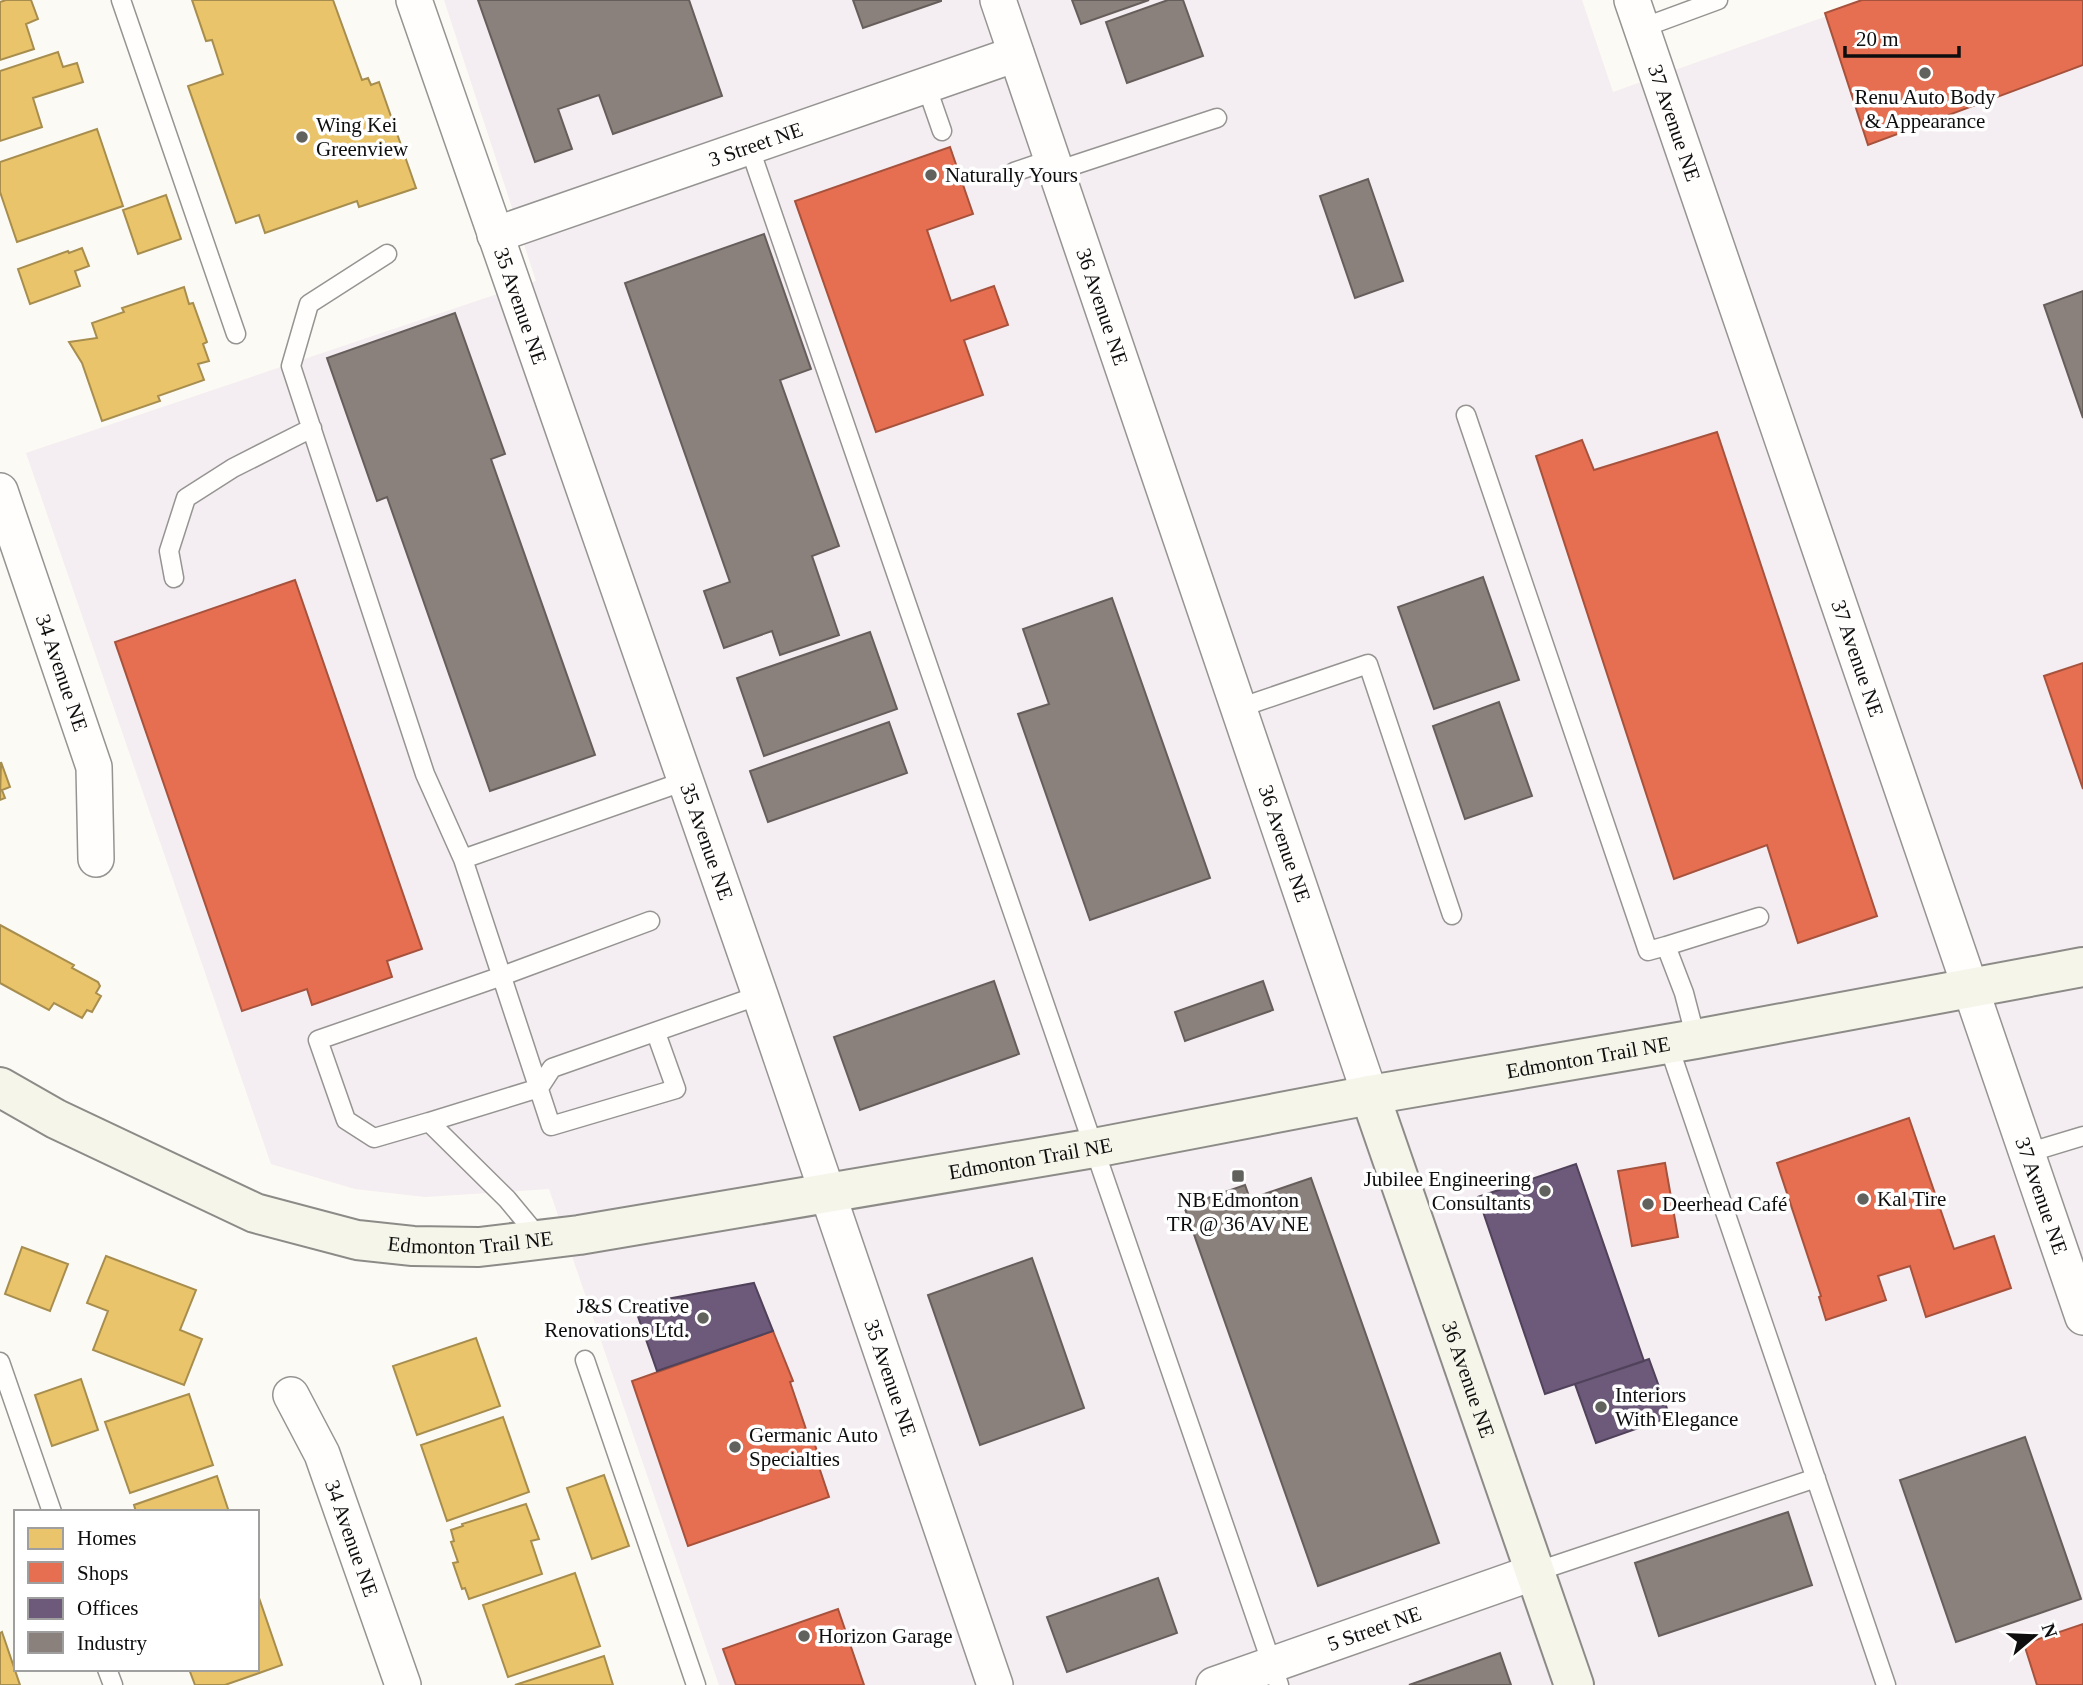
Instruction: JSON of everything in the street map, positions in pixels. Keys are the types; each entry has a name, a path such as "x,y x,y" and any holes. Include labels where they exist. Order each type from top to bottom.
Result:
{"main road":[{"name":"Edmonton Trail NE","path":"0,1087 57,1119 255,1213 357,1240 413,1246 479,1247 541,1240 1094,1148 1370,1095 1682,1042 2083,967"},
{"name":"36 Avenue NE","path":"1370,1095 1574,1685"}],"street":[{"name":"35 Avenue NE","path":"414,0 760,995 995,1685"},
{"name":"36 Avenue NE","path":"998,0 1370,1095"},
{"name":"37 Avenue NE","path":"1637,14 2083,1317"},
{"name":"3 Street NE","path":"495,235 1016,54"},
{"name":"34 Avenue NE","path":"0,491 94,766 96,859"},
{"name":"34 Avenue NE","path":"291,1395 321,1454 403,1685"},
{"name":"5 Street NE","path":"1214,1685 1275,1675 1535,1573"}],"lane":[{"path":"121,0 236,334"},
{"path":"1637,14 1718,0"},
{"path":"926,85 942,131"},
{"path":"1014,172 1054,165 1217,118"},
{"path":"750,146 1275,1675"},
{"path":"387,254 309,304 291,366 425,774 463,859 551,1126 676,1089 656,1033"},
{"path":"1466,415 1648,951 1759,917"},
{"path":"174,578 169,551 186,498 233,468 312,428"},
{"path":"1239,708 1368,664 1452,915"},
{"path":"463,859 685,781"},
{"path":"650,921 318,1040 346,1120 374,1138 429,1122 539,1087 552,1068 760,995"},
{"path":"1666,946 1684,993 1682,1042 1816,1478 1886,1685"},
{"path":"429,1122 507,1199 541,1240"},
{"path":"2027,1153 2083,1136"},
{"path":"585,1360 696,1685"},
{"path":"0,1362 51,1510"},
{"path":"1535,1573 1816,1478"}],"shaded area":[{"path":"444,0 1582,0 1613,92 1872,0 2083,0 2083,1685 719,1685 549,1189 425,1197 355,1189 271,1164 26,453 536,281"}],"building: Homes":[{"path":"31,0 38,19 26,24 34,49 0,60 0,2"},
{"name":"Wing Kei Greenview","path":"192,0 333,0 362,80 368,78 371,85 379,82 416,188 359,207 357,201 265,233 259,215 236,223 188,86 223,74 212,40 206,41"},
{"path":"58,52 63,67 77,63 83,82 33,98 42,127 0,141 0,71"},
{"path":"97,129 123,206 17,242 0,192 0,162"},
{"path":"166,195 181,239 138,254 123,210"},
{"path":"82,248 89,266 75,271 80,286 30,304 18,269"},
{"path":"184,287 189,304 193,303 207,342 203,344 209,361 198,364 204,380 158,396 160,401 102,421 82,363 69,342 97,338 92,323 124,312 122,308"},
{"path":"1,762 10,787 2,790 5,798 0,800"},
{"path":"0,925 74,965 72,968 98,982 100,986 96,993 101,996 92,1012 87,1010 82,1018 54,1003 49,1010 0,983"},
{"path":"22,1247 68,1264 50,1311 5,1294"},
{"path":"106,1256 196,1290 180,1330 202,1339 184,1385 93,1350 108,1311 87,1303"},
{"path":"476,1338 500,1406 417,1435 393,1366"},
{"path":"81,1379 98,1430 52,1446 35,1395"},
{"path":"189,1394 213,1465 130,1493 105,1422"},
{"path":"503,1417 529,1492 447,1521 421,1445"},
{"path":"604,1475 629,1546 592,1559 567,1488"},
{"path":"217,1476 228,1510 135,1510 134,1505"},
{"path":"526,1504 539,1539 531,1541 542,1574 469,1599 465,1588 462,1589 453,1563 458,1562 451,1542 454,1541 451,1530"},
{"path":"575,1573 600,1646 508,1677 483,1605"},
{"path":"259,1598 282,1665 225,1685 195,1685 190,1671 259,1671"},
{"path":"2,1632 20,1685 0,1685"},
{"path":"604,1656 613,1685 515,1685"}],"building: Shops":[{"path":"1862,0 2083,0 2083,65 1868,145 1825,13"},
{"path":"950,147 973,214 927,230 951,301 994,286 1008,325 964,340 983,395 876,432 795,201"},
{"path":"1717,432 1877,916 1798,943 1767,845 1674,879 1536,456 1582,440 1594,470"},
{"path":"295,580 422,949 387,961 392,977 312,1005 307,989 242,1011 115,642"},
{"path":"2083,663 2083,789 2044,676"},
{"name":"Kal Tire","path":"1909,1118 1954,1249 1994,1236 2011,1288 1926,1317 1910,1266 1878,1276 1886,1300 1826,1320 1819,1297 1821,1296 1777,1163"},
{"name":"Deerhead Café","path":"1665,1163 1678,1237 1632,1246 1618,1171"},
{"name":"Germanic Auto Specialties","path":"773,1331 793,1381 790,1382 809,1438 812,1436 829,1497 688,1546 632,1381"},
{"name":"Horizon Garage","path":"838,1609 864,1685 736,1685 723,1649"},
{"path":"2083,1624 2083,1685 2037,1685 2024,1644"}],"building: Offices":[{"path":"1576,1164 1644,1361 1545,1394 1478,1197"},
{"name":"J&S Creative Renovations Ltd.","path":"754,1283 773,1331 657,1371 634,1305"},
{"path":"1649,1359 1670,1417 1596,1443 1575,1384"}],"building: Industry":[{"path":"478,0 689,0 722,96 613,134 599,95 558,109 572,149 535,162"},
{"path":"853,0 941,0 941,1 863,28"},
{"path":"1072,0 1149,0 1081,24"},
{"path":"1168,0 1183,0 1203,56 1127,83 1106,22"},
{"path":"1368,179 1403,281 1355,298 1320,196"},
{"path":"764,234 811,369 780,380 839,546 812,556 839,635 780,655 772,631 724,648 704,591 730,582 625,283"},
{"path":"2083,291 2083,418 2044,305"},
{"path":"455,313 505,454 491,459 595,755 490,791 387,497 377,501 327,358"},
{"path":"1483,577 1519,680 1434,709 1398,607"},
{"path":"1112,598 1210,878 1090,920 1018,714 1049,704 1023,629"},
{"path":"870,632 897,709 764,756 737,678"},
{"path":"1499,702 1532,796 1465,819 1433,726"},
{"path":"889,722 907,773 768,822 750,771"},
{"path":"994,981 1019,1054 860,1110 834,1037"},
{"path":"1263,981 1273,1010 1185,1041 1175,1012"},
{"path":"1311,1178 1439,1543 1318,1586 1184,1206 1245,1185 1250,1199"},
{"path":"1032,1258 1084,1408 980,1445 928,1295"},
{"path":"2025,1437 2081,1599 1956,1642 1900,1480"},
{"path":"1788,1512 1812,1585 1659,1636 1635,1563"},
{"path":"1158,1578 1177,1633 1067,1672 1047,1617"},
{"path":"1500,1653 1511,1685 1409,1685"}],"place":[{"name":"Renu Auto Body & Appearance","path":"1925,73"},
{"name":"Wing Kei Greenview","path":"302,137"},
{"name":"Naturally Yours","path":"931,175"},
{"name":"NB Edmonton TR @ 36 AV NE","path":"1238,1176"},
{"name":"Jubilee Engineering Consultants","path":"1545,1191"},
{"name":"Kal Tire","path":"1863,1199"},
{"name":"Deerhead Café","path":"1648,1204"},
{"name":"J&S Creative Renovations Ltd.","path":"703,1318"},
{"name":"Interiors With Elegance","path":"1601,1407"},
{"name":"Germanic Auto Specialties","path":"735,1447"},
{"name":"Horizon Garage","path":"804,1636"}]}
